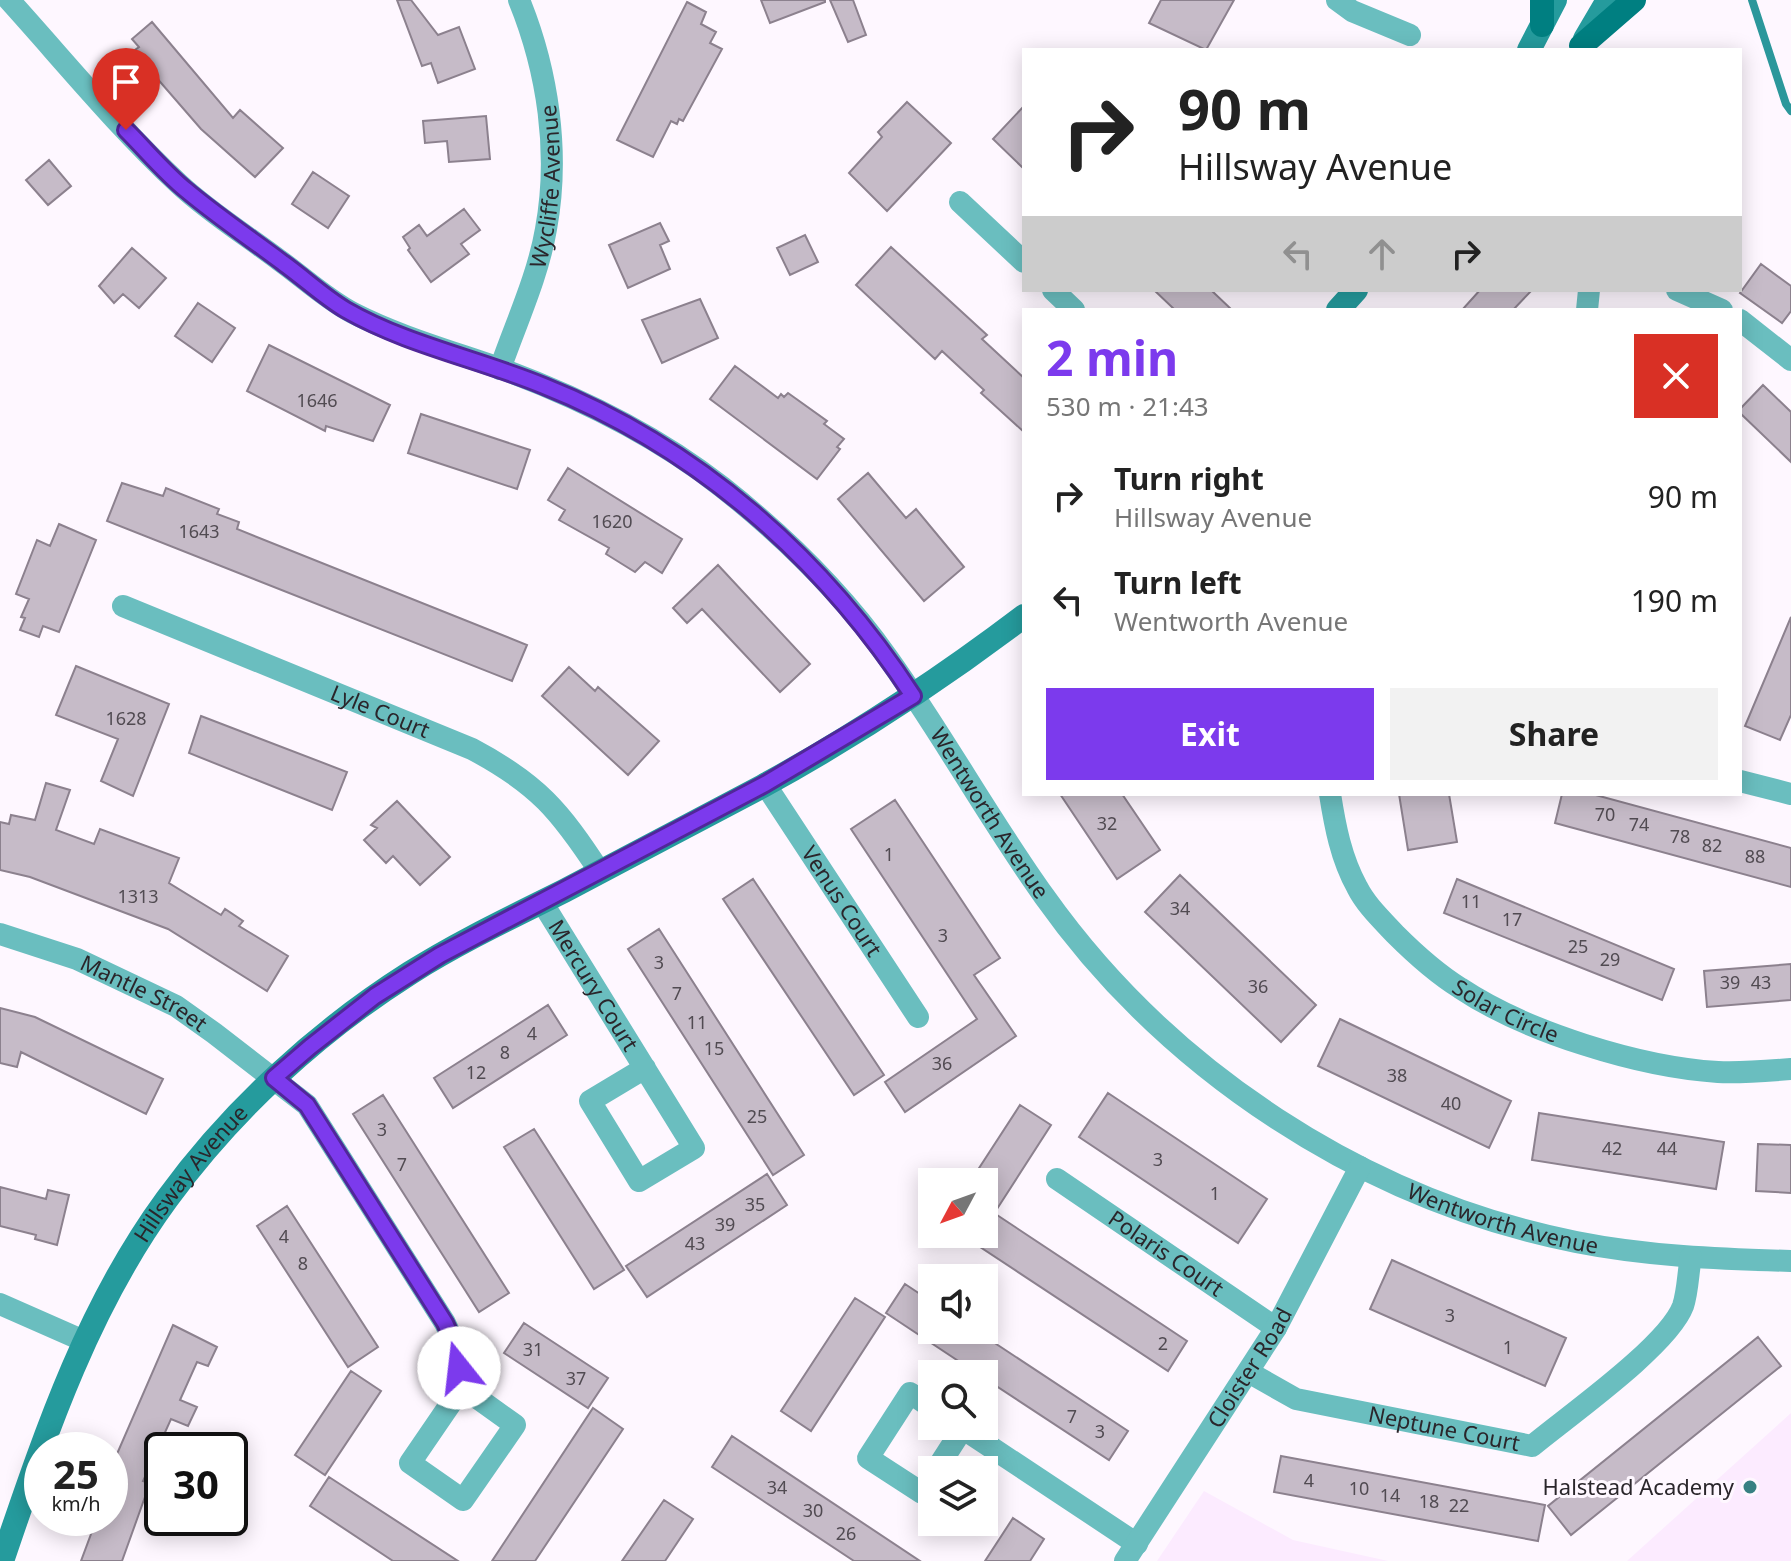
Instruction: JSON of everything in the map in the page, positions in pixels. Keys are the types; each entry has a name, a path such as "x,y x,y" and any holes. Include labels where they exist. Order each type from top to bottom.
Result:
{"main road":[{"path":"1579,48 1634,0"}],"street":[{"name":"Wentworth Avenue","path":"9,0 126,130 196,198 345,309 422,343 500,369 583,402 626,423 715,482 795,549 887,656 1076,940 1118,988 1208,1071 1303,1136 1360,1167 1475,1214 1525,1230 1613,1249 1691,1257 1791,1261"},
{"path":"1337,0 1352,11 1410,35"},
{"path":"1530,48 1542,12 1555,0"},
{"path":"1579,48 1608,0"},
{"name":"Wycliffe Avenue","path":"500,369 546,231 552,168 546,94 521,1"},
{"path":"960,202 1022,260"},
{"path":"1055,292 1072,308"},
{"path":"1340,308 1354,292"},
{"path":"1682,292 1718,308"},
{"path":"1742,322 1791,360"},
{"name":"Lyle Court","path":"123,606 472,749 509,768 554,807 600,872"},
{"name":"Hillsway Avenue","path":"2,1561 51,1421 84,1341 119,1272 168,1197 274,1078 320,1039 408,974 765,784 913,696 1022,617"},
{"path":"1742,782 1791,794"},
{"name":"Venus Court","path":"765,784 918,1017"},
{"name":"Solar Circle","path":"1330,796 1346,863 1357,889 1375,913 1420,959 1460,989 1505,1013 1559,1035 1658,1064 1718,1072 1791,1069"},
{"name":"Mercury Court","path":"542,902 645,1068 694,1148 639,1181 590,1101 645,1068"},
{"name":"Mantle Street","path":"0,934 77,959 176,1006 307,1105 445,1323 457,1349 462,1387"},
{"name":"Cloister Road","path":"1131,1552 1250,1373 1360,1167"},
{"name":"Polaris Court","path":"1057,1179 1276,1328"},
{"name":"Neptune Court","path":"1250,1373 1296,1399 1532,1446 1653,1347 1671,1326 1683,1306 1691,1257"},
{"path":"0,1304 84,1341"},
{"path":"462,1387 515,1425 463,1500 410,1463 462,1387"},
{"path":"918,1398 910,1393 868,1458 918,1490"},
{"path":"979,1440 1131,1552"}],"shaded area":[{"name":"Halstead Academy","path":"1791,1413 1791,1561 1627,1561"},
{"path":"1204,1491 1293,1540 1388,1561 1157,1561"}],"building":[{"path":"397,0 411,0 438,35 459,27 475,69 438,83 431,63 422,66"},
{"path":"761,0 825,0 825,2 770,23"},
{"path":"830,0 853,0 866,35 848,42"},
{"path":"1161,0 1234,0 1207,48 1149,23"},
{"path":"687,2 706,12 701,24 716,32 710,43 722,49 683,121 679,119 677,124 671,121 653,157 617,140"},
{"path":"152,22 233,118 240,110 283,148 255,177 201,129 142,61 135,50 139,47 132,39"},
{"path":"907,102 951,143 887,211 849,173 882,137 878,132"},
{"path":"1022,108 1022,167 993,139"},
{"path":"486,116 490,159 449,162 447,141 425,143 423,121"},
{"path":"49,160 71,186 48,205 26,180"},
{"path":"313,172 349,196 328,228 292,204"},
{"path":"464,209 480,230 461,244 469,254 431,282 408,250 410,248 403,237 419,225 427,236"},
{"path":"660,223 669,241 660,245 670,269 628,288 609,245"},
{"path":"805,235 818,262 790,275 777,248"},
{"path":"891,247 987,335 982,339 1022,376 1022,430 981,393 984,390 942,351 935,359 856,285"},
{"path":"132,248 166,278 139,308 123,294 114,303 99,286"},
{"path":"1761,264 1791,286 1791,311 1782,323 1740,293"},
{"path":"1156,292 1213,292 1230,308 1173,308"},
{"path":"1478,292 1530,292 1515,308 1464,308"},
{"path":"700,299 718,338 662,363 642,320"},
{"path":"198,303 235,328 212,362 175,336"},
{"path":"269,345 390,405 373,441 326,426 325,431 247,391"},
{"path":"735,366 778,398 788,393 827,421 824,424 844,439 817,479 710,399"},
{"path":"1763,385 1791,412 1791,462 1742,415 1742,407"},
{"path":"421,414 530,450 517,489 408,453"},
{"path":"568,468 682,539 662,573 645,562 635,572 606,554 609,548 559,520 565,510 548,500"},
{"path":"868,473 906,518 916,509 964,567 924,601 838,499"},
{"path":"122,483 163,496 166,488 219,509 217,514 239,522 237,529 527,645 512,681 107,521"},
{"path":"59,524 96,540 59,632 43,626 39,637 20,630 25,618 21,617 29,599 16,594 37,540 50,546"},
{"path":"718,565 810,664 780,692 702,609 687,623 673,608"},
{"path":"1791,617 1791,715 1780,740 1745,726"},
{"path":"76,666 169,704 133,796 101,781 118,739 56,715"},
{"path":"569,667 595,691 598,687 659,741 628,775 542,696"},
{"path":"201,716 347,772 332,810 189,753"},
{"path":"46,783 70,790 56,830 94,844 100,829 179,858 169,883 221,915 225,909 243,921 239,926 288,956 267,991 168,929 30,877 0,870 0,822 9,824 11,815 35,820"},
{"path":"1061,796 1123,796 1160,850 1117,879"},
{"path":"1399,796 1449,796 1457,842 1408,850"},
{"path":"1562,796 1599,796 1791,848 1791,887 1555,823"},
{"path":"895,800 1000,958 974,975 1016,1036 905,1112 885,1082 977,1019 851,829"},
{"path":"397,801 450,857 420,885 393,856 386,863 364,840 377,828 371,825"},
{"path":"1180,875 1316,1005 1281,1042 1145,912"},
{"path":"753,879 884,1075 854,1095 723,899"},
{"path":"1457,879 1674,969 1662,1000 1444,913"},
{"path":"659,929 804,1155 773,1175 628,949"},
{"path":"1791,964 1791,1000 1707,1007 1704,971"},
{"path":"548,1005 567,1035 453,1108 434,1078"},
{"path":"0,1008 35,1017 163,1079 146,1114 21,1052 17,1067 0,1063"},
{"path":"1340,1019 1511,1101 1489,1148 1318,1066"},
{"path":"1108,1093 1267,1199 1238,1243 1079,1137"},
{"path":"383,1095 509,1293 479,1312 353,1114"},
{"path":"1020,1105 1051,1125 998,1207 998,1168 979,1168"},
{"path":"1539,1113 1724,1142 1716,1189 1532,1160"},
{"path":"534,1129 624,1270 594,1289 504,1147"},
{"path":"1758,1144 1791,1145 1791,1193 1756,1191"},
{"path":"767,1174 787,1205 647,1297 626,1266"},
{"path":"0,1187 46,1199 48,1190 69,1195 57,1245 35,1239 36,1235 0,1226"},
{"path":"287,1206 378,1347 348,1367 257,1226"},
{"path":"998,1216 1187,1341 1168,1371 982,1248 998,1248"},
{"path":"1392,1260 1566,1338 1545,1386 1370,1309"},
{"path":"905,1284 918,1293 918,1334 886,1313"},
{"path":"855,1298 885,1317 811,1431 781,1411"},
{"path":"524,1323 608,1378 588,1408 504,1353"},
{"path":"173,1325 217,1347 208,1366 197,1362 180,1400 197,1407 188,1426 171,1419 165,1432 144,1432 144,1500 122,1561 81,1561 90,1536 128,1536 127,1432"},
{"path":"1758,1337 1781,1366 1571,1535 1548,1506"},
{"path":"933,1344 996,1344 1128,1431 1109,1460 998,1387 998,1360 957,1360"},
{"path":"351,1371 381,1391 325,1475 295,1455"},
{"path":"593,1408 623,1429 535,1561 492,1561"},
{"path":"732,1436 920,1561 854,1561 712,1467"},
{"path":"1281,1456 1545,1505 1538,1541 1274,1492"},
{"path":"329,1477 458,1561 393,1561 310,1506"},
{"path":"664,1500 693,1519 665,1561 622,1561"},
{"path":"1013,1518 1044,1539 1030,1561 985,1561"}],"waterway":[{"path":"1752,0 1791,111"}],"place":[{"name":"Halstead Academy","path":"1750,1487"}],"route":[{"path":"126,130 184,188 345,309 422,343 500,369 583,402 626,423 715,482 795,549 827,583 887,656 913,696 765,784 408,974 375,996 274,1078 307,1105 445,1323 457,1349 459,1368"}]}
